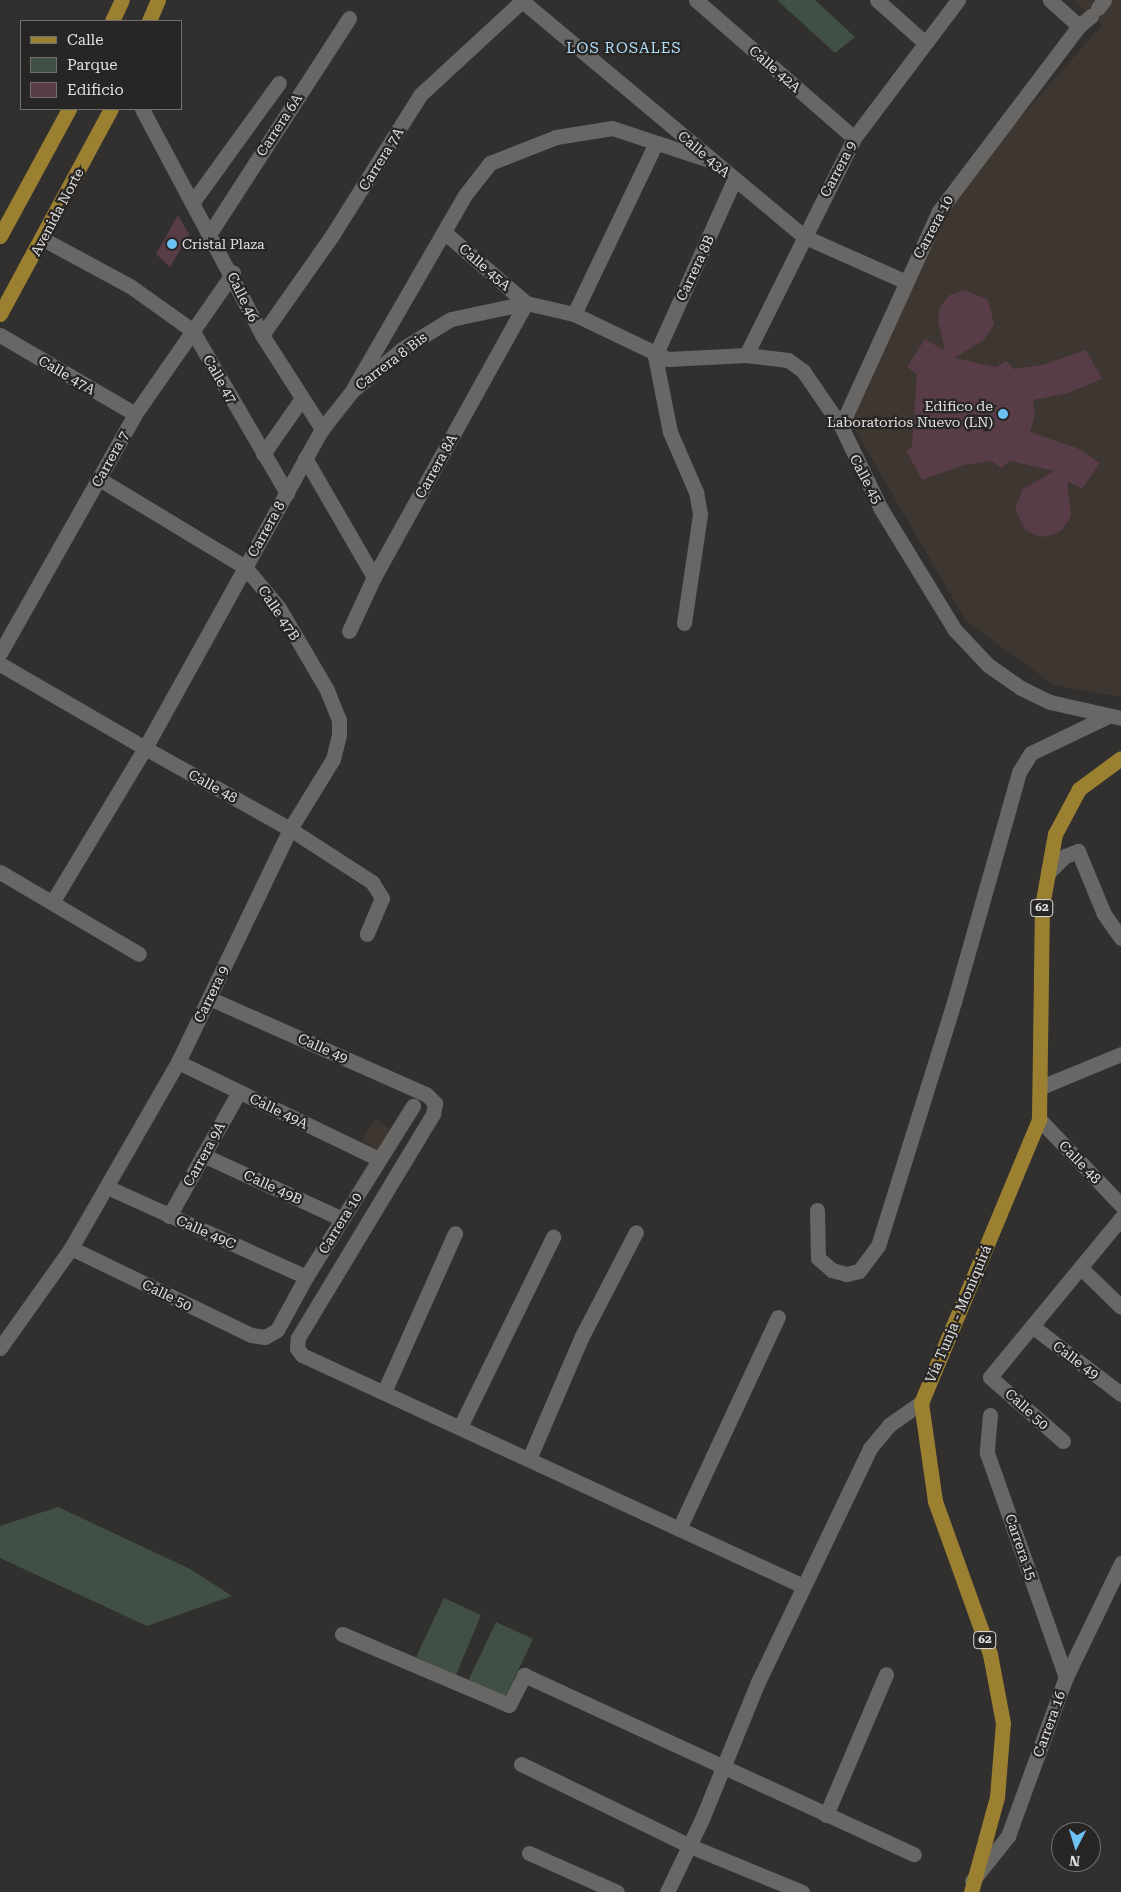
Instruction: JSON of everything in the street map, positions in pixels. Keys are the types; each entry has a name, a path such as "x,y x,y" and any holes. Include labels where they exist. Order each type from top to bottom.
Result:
{"main road":[{"path":"112,20 122,0"},
{"path":"149,20 158,0"},
{"path":"0,236 69,110"},
{"name":"Avenida Norte","path":"0,314 43,238 110,110"},
{"name":"Vía Tunja - Moniquirá","path":"921,1403 1039,1119 1041,1087 1042,906 1055,834 1079,789 1121,758"},
{"name":"62","path":"921,1403 935,1501 990,1654 1003,1724 997,1797 972,1886"}],"street":[{"name":"Calle 42A","path":"696,0 854,138"},
{"path":"876,0 924,42"},
{"name":"Carrera 9","path":"746,355 803,236 854,138 924,42 958,0"},
{"path":"1050,0 1079,26"},
{"name":"Calle 43A","path":"521,1 803,236 904,281"},
{"name":"Carrera 7A","path":"262,335 337,228 420,95 521,1"},
{"name":"Carrera 10","path":"841,426 904,281 938,210 1079,26 1098,8"},
{"name":"Carrera 6A","path":"210,233 349,18"},
{"path":"192,203 279,83"},
{"name":"Calle 46","path":"143,110 192,203 233,274 262,335 300,401 322,429"},
{"name":"Carrera 8","path":"53,902 145,748 322,429 352,391 386,329 465,195 490,163 538,143 590,129 630,132 655,145"},
{"path":"574,314 655,145 712,161"},
{"name":"Carrera 8B","path":"654,356 734,180"},
{"name":"Calle 45A","path":"444,232 526,303"},
{"name":"Calle 47","path":"43,238 130,286 192,330 287,493"},
{"name":"Carrera 7","path":"0,653 135,414 233,274"},
{"name":"Carrera 8 Bis","path":"352,391 402,349 451,319 526,303 574,314"},
{"name":"Carrera 8A","path":"349,631 374,578 526,303"},
{"name":"Calle 45","path":"574,314 654,356 690,359 746,355 775,356 803,371 841,426 881,509 955,630 988,665 1020,688 1050,702 1113,717"},
{"path":"386,329 402,349"},
{"name":"Calle 47A","path":"0,335 135,414"},
{"path":"654,356 670,432 696,492 700,514 684,623"},
{"path":"263,454 300,401"},
{"path":"305,458 374,578"},
{"name":"Calle 47B","path":"99,479 245,567 279,608 327,690 339,720 339,735"},
{"name":"Calle 48","path":"0,664 290,829 379,889 382,898 366,934"},
{"path":"817,1210 818,1258 832,1270 846,1274 859,1271 878,1246 954,1002 1019,772 1031,753 1113,717"},
{"name":"Carrera 9","path":"0,1348 71,1248 178,1062 290,829 333,759 339,735"},
{"path":"1048,873 1064,856 1078,852 1104,914 1121,938"},
{"path":"0,872 139,954"},
{"name":"Calle 49","path":"209,998 426,1094 435,1102 433,1114 298,1338 297,1348 302,1355 384,1392"},
{"path":"1041,1087 1121,1054"},
{"name":"Calle 49A","path":"178,1062 380,1160"},
{"name":"Carrera 9A","path":"169,1216 239,1092"},
{"name":"Carrera 10","path":"265,1337 277,1330 306,1278 413,1106"},
{"name":"Calle 48","path":"1039,1119 1121,1205"},
{"name":"Calle 49B","path":"203,1155 342,1219"},
{"name":"Calle 49C","path":"107,1187 306,1278"},
{"path":"1032,1326 1082,1269 1121,1218"},
{"path":"529,1459 581,1338 636,1232"},
{"path":"455,1233 384,1392 803,1586"},
{"path":"460,1427 553,1237"},
{"name":"Calle 50","path":"71,1248 251,1335 265,1337"},
{"path":"1082,1269 1121,1307"},
{"path":"679,1529 778,1317"},
{"name":"Calle 49","path":"1032,1326 1121,1394"},
{"name":"Calle 50","path":"1032,1326 990,1377 1063,1441"},
{"path":"667,1892 690,1846 721,1769 803,1586 874,1442 889,1425 921,1403"},
{"name":"Carrera 15","path":"990,1416 987,1452 1066,1676"},
{"name":"Carrera 16","path":"972,1886 1008,1836 1066,1676 1121,1563"},
{"path":"342,1634 509,1706 524,1675 721,1769 914,1854"},
{"path":"826,1815 886,1674"},
{"path":"521,1764 690,1846 802,1892"},
{"path":"529,1853 617,1892"}],"shaded area":[{"path":"1073,0 1121,0 1121,697 1054,685 966,621 850,421 953,195 1102,25"},
{"path":"375,1119 391,1129 378,1150 362,1140"}],"green space":[{"path":"777,0 815,0 855,37 835,53"},
{"path":"58,1507 190,1569 232,1596 147,1626 0,1558 0,1526"},
{"path":"444,1598 481,1615 456,1675 416,1657"},
{"path":"496,1622 533,1639 505,1698 468,1681"}],"building":[{"name":"Cristal Plaza","path":"178,215 189,234 170,267 156,254"},
{"name":"Edifico de Laboratorios Nuevo (LN)","path":"965,290 988,300 994,324 984,340 954,358 996,367 1006,361 1014,369 1043,365 1086,350 1102,379 1065,394 1033,400 1035,415 1030,432 1077,448 1100,463 1082,489 1067,481 1071,516 1062,530 1052,535 1040,537 1025,530 1015,509 1023,489 1054,471 1010,461 1001,468 992,461 963,465 922,480 906,450 912,447 917,374 907,367 925,339 945,351 938,320 940,307 950,295"}],"place":[{"name":"Cristal Plaza","path":"172,244"},
{"name":"Edifico de Laboratorios Nuevo (LN)","path":"1003,414"}],"district":[{"name":"LOS ROSALES","path":"624,49"}]}
